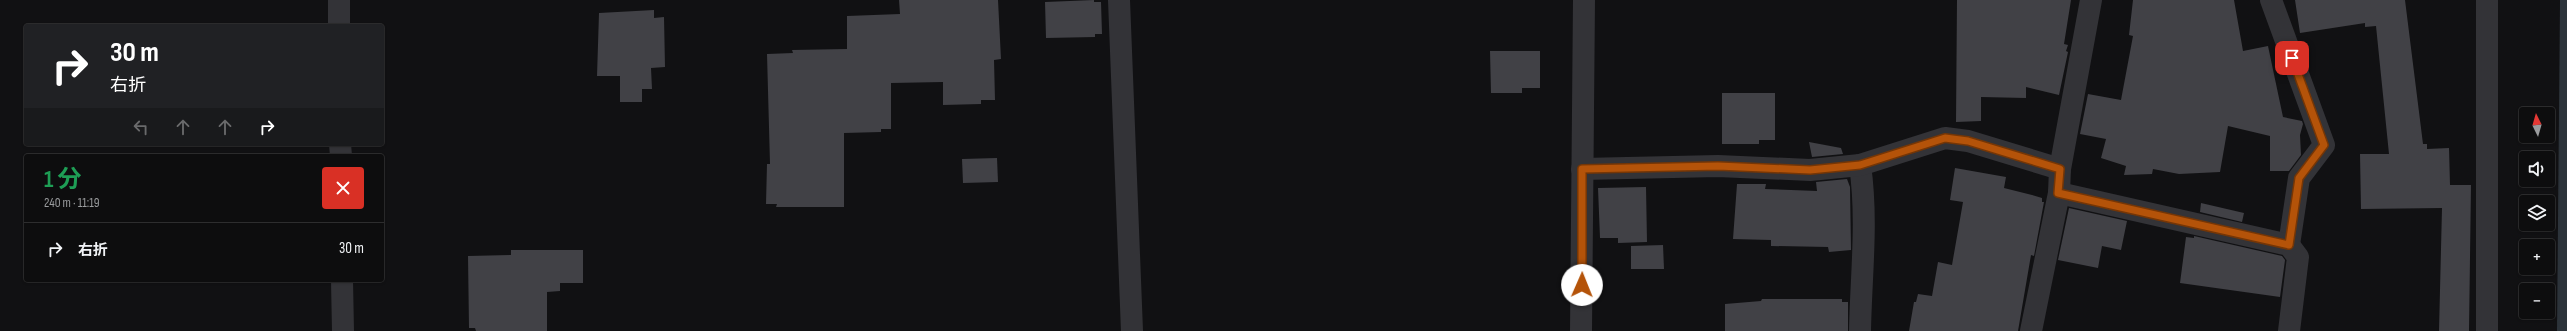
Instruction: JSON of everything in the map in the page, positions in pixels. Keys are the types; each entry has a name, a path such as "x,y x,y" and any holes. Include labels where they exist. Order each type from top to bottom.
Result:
{"street":[{"path":"339,0 339,24"},
{"path":"1119,0 1132,331"},
{"path":"1581,331 1584,0"},
{"path":"2031,331 2058,193 2060,169 2091,0"},
{"path":"2271,0 2324,145 2299,178 2289,245"},
{"path":"2487,0 2487,331"},
{"path":"1582,169 1718,166 1810,170 1860,165 1945,138 1968,141 2060,169"},
{"path":"1860,165 1866,233 1861,276 1860,331"},
{"path":"2058,193 2289,245 2298,258 2290,331"},
{"path":"342,282 343,331"}],"shaded area":[{"path":"2560,0 2567,0 2567,331 2557,331"}],"building":[{"path":"899,0 998,0 1001,59 994,60 995,100 981,100 981,104 943,105 943,82 891,83 891,129 881,129 881,132 844,133 844,207 776,207 777,204 766,204 767,164 770,164 767,54 793,53 792,50 847,49 847,16 900,14"},
{"path":"1094,0 1094,2 1101,2 1102,34 1095,34 1095,37 1046,38 1045,2"},
{"path":"1957,0 2071,0 2064,44 2068,45 2066,51 2068,52 2059,95 2026,87 2026,98 1981,97 1981,121 1956,122"},
{"path":"2133,0 2234,0 2243,51 2268,46 2283,117 2302,121 2303,124 2300,135 2301,155 2289,171 2270,171 2270,136 2228,126 2220,172 2179,174 2153,169 2152,174 2124,175 2126,166 2101,158 2106,139 2080,134 2088,94 2121,100 2133,36 2129,35"},
{"path":"2295,0 2405,0 2423,144 2427,144 2427,149 2449,148 2450,185 2471,185 2469,331 2439,331 2442,208 2361,209 2360,154 2389,154 2376,26 2365,27 2365,23 2300,33"},
{"path":"654,10 654,18 664,17 665,67 651,68 652,89 642,89 642,102 620,102 620,76 597,76 599,13"},
{"path":"1490,51 1540,51 1540,88 1522,88 1522,93 1491,93"},
{"path":"1722,93 1775,93 1775,140 1759,140 1759,144 1722,144"},
{"path":"1809,142 1841,148 1843,154 1812,157"},
{"path":"997,158 998,182 963,183 962,159"},
{"path":"1955,168 2006,177 2004,188 2042,198 2042,202 2044,202 2034,256 2031,255 2018,331 1909,331 1914,302 1916,302 1918,294 1932,296 1938,262 1952,265 1963,202 1950,200"},
{"path":"1847,179 1850,187 1851,250 1829,252 1828,247 1771,246 1771,240 1733,239 1737,184 1766,184 1765,189 1817,191 1816,182"},
{"path":"1646,187 1647,242 1618,243 1618,238 1600,238 1598,188"},
{"path":"2201,203 2244,213 2242,222 2200,212"},
{"path":"2069,208 2127,221 2121,250 2102,246 2098,268 2058,260"},
{"path":"2194,236 2282,256 2285,260 2280,297 2180,283 2186,237 2194,238"},
{"path":"1663,245 1664,269 1631,269 1631,246"},
{"path":"511,250 583,250 583,283 560,283 560,291 547,292 547,331 476,331 475,328 469,328 468,256 511,255"},
{"path":"1762,299 1842,299 1842,302 1848,302 1848,331 1725,331 1725,304 1761,301"}],"route":[{"path":"1582,285 1582,169 1718,166 1810,170 1860,165 1921,144 1945,138 1968,141 2060,169 2058,193 2289,245 2299,178 2324,145 2292,58"}]}
